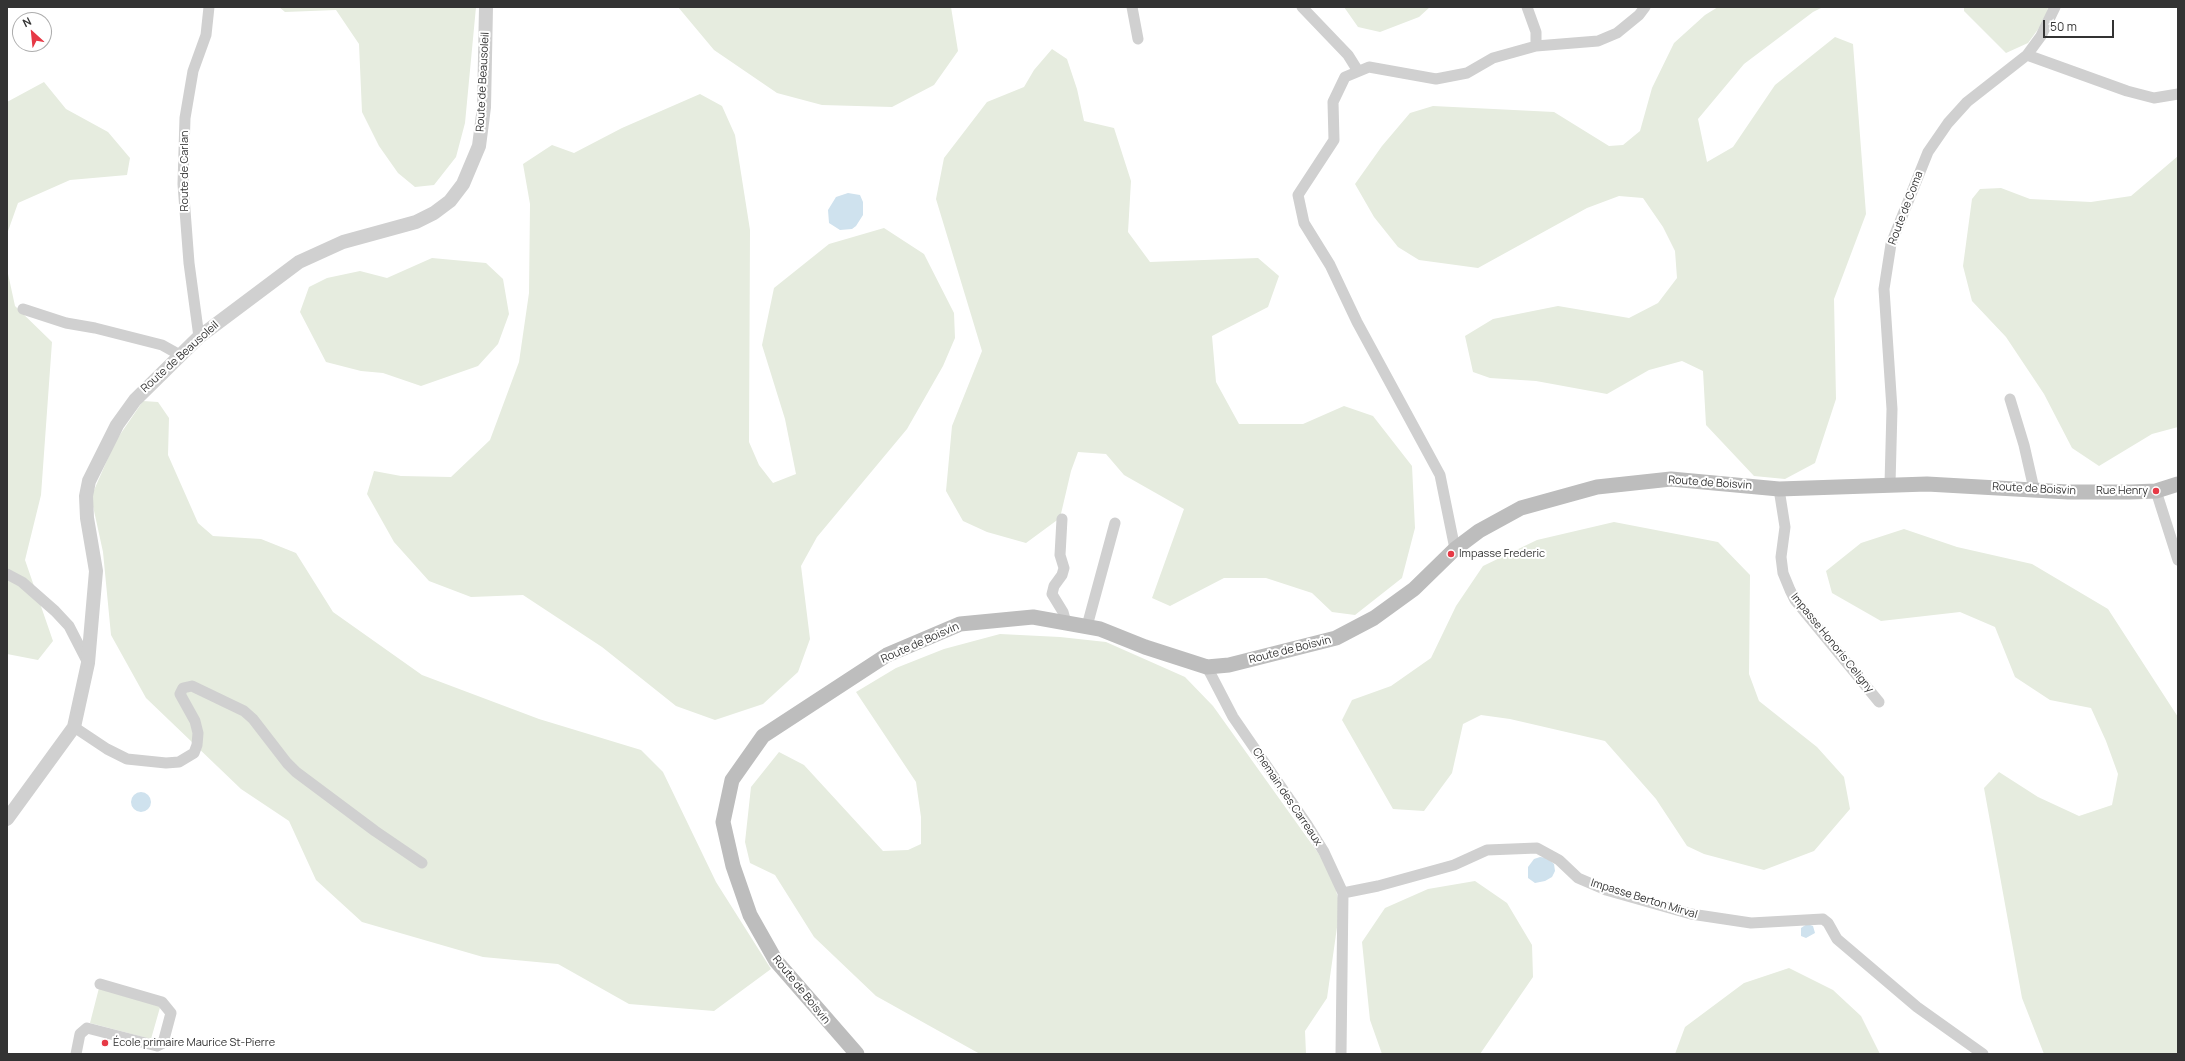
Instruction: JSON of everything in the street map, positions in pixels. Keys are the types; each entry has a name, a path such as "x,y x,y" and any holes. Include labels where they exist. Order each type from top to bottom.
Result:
{"main road":[{"name":"Route de Boisvin","path":"857,1054 776,962 750,915 732,866 723,822 732,780 763,736 887,655 960,624 1033,617 1100,629 1145,647 1207,667 1229,665 1336,638 1374,618 1414,589 1456,549 1479,531 1521,508 1597,487 1671,479 1779,489 1890,484 2034,489 2068,492 2156,491 2178,484"}],"street":[{"name":"Route de Carlan","path":"199,337 189,263 183,184 184,133 193,71 206,35 209,7"},
{"name":"Route de Beausoleil","path":"7,819 74,728 88,663 96,571 87,518 86,496 89,481 117,425 135,400 199,337 300,262 343,242 416,222 434,213 450,201 463,184 479,146 484,108 486,7"},
{"path":"1132,7 1138,39"},
{"path":"1302,7 1348,55 1358,72"},
{"path":"1527,7 1536,32 1536,46"},
{"path":"1456,549 1440,475 1357,322 1330,265 1304,223 1298,195 1334,140 1333,102 1345,77 1369,67 1436,79 1467,73 1493,58 1536,46 1598,41 1617,33 1639,15 1645,7"},
{"name":"Route de Coma","path":"1890,484 1892,409 1884,289 1891,244 1928,152 1948,123 1971,99 2027,55 2041,36 2055,7"},
{"path":"2027,55 2154,98 2178,94"},
{"path":"23,309 66,323 95,328 162,345 180,355"},
{"path":"2010,399 2024,445 2034,489"},
{"name":"Impasse Honoris Celigny","path":"1779,489 1785,526 1782,562 1783,573 1790,590 1795,600 1880,702"},
{"path":"2156,491 2178,560"},
{"path":"1062,519 1060,555 1064,568 1062,575 1054,586 1052,594 1063,612 1066,623"},
{"path":"1087,626 1115,523"},
{"path":"7,574 22,582 55,611 69,626 88,663"},
{"name":"Chemain des Carreaux","path":"1207,667 1233,717 1306,823 1324,852 1343,893 1341,1054"},
{"path":"74,728 107,749 127,759 166,763 179,762 194,753 197,745 198,733 195,721 180,694 183,688 192,686 244,711 253,719 286,763 296,772 374,832 422,863"},
{"name":"Impasse Berton Mirval","path":"1343,893 1378,886 1454,865 1487,850 1537,848 1559,860 1578,878 1606,890 1691,914 1752,924 1823,919 1828,922 1837,938 1917,1007 1983,1054"},
{"path":"76,1054 80,1034 87,1028 157,1046 164,1043 170,1013 162,1002 100,984"}],"shaded area":[{"path":"279,7 476,7 465,123 456,157 434,185 415,187 398,173 379,146 362,112 359,44 336,10 285,12"},
{"path":"678,7 951,7 958,51 934,85 892,107 822,105 777,93 714,50"},
{"path":"1344,7 1430,7 1419,17 1380,32 1358,27"},
{"path":"1718,7 1823,7 1813,12 1744,64 1698,119 1707,162 1733,147 1775,85 1835,37 1853,44 1866,214 1834,299 1836,399 1815,463 1785,479 1754,476 1706,425 1703,371 1682,361 1649,370 1607,394 1536,381 1490,378 1473,372 1465,336 1493,319 1558,306 1629,318 1658,303 1677,278 1675,251 1663,227 1643,198 1619,196 1587,208 1478,268 1419,260 1398,247 1374,217 1355,184 1382,146 1410,113 1433,106 1554,112 1609,146 1623,145 1640,131 1652,88 1674,43 1705,15"},
{"path":"1964,7 2048,7 2047,17 2028,43 2006,53 1964,11"},
{"path":"1052,49 1067,59 1077,89 1084,121 1114,128 1131,181 1128,232 1150,262 1258,258 1279,276 1268,307 1212,336 1216,382 1239,424 1303,424 1344,406 1373,416 1412,466 1415,528 1402,578 1355,615 1332,612 1312,593 1266,578 1224,578 1170,606 1152,598 1184,509 1124,475 1106,454 1078,452 1071,471 1060,518 1026,543 987,532 963,521 946,491 952,426 982,351 936,199 944,158 987,102 1024,87 1034,70"},
{"path":"44,82 66,109 108,132 130,158 127,175 70,180 18,203 7,234 7,102"},
{"path":"700,94 722,106 735,135 750,230 749,442 759,465 773,483 796,474 785,419 762,345 774,288 829,244 884,228 924,254 954,313 955,338 943,366 907,429 817,537 801,566 810,639 798,672 763,704 715,720 676,706 602,647 523,595 471,597 429,581 394,542 367,494 374,471 401,476 451,477 490,440 519,362 529,293 530,204 523,164 552,145 574,153 622,128"},
{"path":"2178,156 2178,427 2152,434 2099,466 2072,448 2044,394 2006,337 1972,301 1963,266 1972,199 1980,189 2001,188 2030,199 2091,202 2131,196"},
{"path":"432,258 486,263 503,279 509,314 498,344 478,366 421,386 383,373 361,371 326,362 300,312 309,287 327,278 360,271 387,278"},
{"path":"7,269 15,306 52,342 41,495 25,560 53,641 38,660 7,654"},
{"path":"143,401 158,402 169,418 168,455 198,523 213,536 261,539 296,553 333,612 422,675 539,719 641,750 663,772 716,882 771,969 714,1011 629,1004 558,964 483,957 362,922 316,880 289,821 241,789 146,698 111,635 103,552 91,497 115,442"},
{"path":"1614,522 1718,542 1750,575 1749,674 1759,701 1817,747 1844,777 1850,809 1814,851 1764,870 1704,854 1687,846 1656,799 1605,741 1510,719 1481,715 1463,724 1452,773 1424,811 1393,809 1342,720 1352,700 1391,686 1431,658 1456,606 1483,566 1537,540"},
{"path":"1904,529 1957,547 2032,564 2108,609 2178,717 2178,1054 2044,1054 2022,998 1984,788 1999,772 2038,797 2079,816 2112,805 2118,774 2106,741 2091,708 2050,700 2015,677 1995,627 1960,612 1881,621 1832,593 1826,571 1861,543"},
{"path":"1000,634 1060,637 1106,642 1185,677 1213,706 1331,871 1340,906 1327,998 1305,1031 1306,1054 980,1054 876,996 814,937 775,875 750,863 745,842 751,787 779,752 804,765 883,851 908,850 921,844 921,817 916,782 856,692 896,668 944,649"},
{"path":"1475,881 1507,903 1532,945 1533,977 1480,1054 1382,1054 1370,1020 1362,942 1385,908 1428,889"},
{"path":"1789,968 1833,990 1861,1016 1880,1054 1675,1054 1685,1027 1744,983"},
{"path":"99,988 161,1004 151,1039 90,1023"}],"water":[{"path":"848,193 860,195 863,202 863,215 856,226 852,229 840,230 829,223 828,210 836,197"},
{"path":"137,792 145,792 151,798 151,806 145,812 137,812 131,806 131,798"},
{"path":"1540,857 1547,858 1554,864 1555,871 1552,877 1545,881 1535,883 1528,878 1528,867 1534,859"},
{"path":"1807,924 1813,926 1815,933 1806,938 1801,936 1801,928"}],"place":[{"name":"Rue Henry","path":"2156,491"},
{"name":"Impasse Frederic","path":"1451,554"},
{"name":"École primaire Maurice St-Pierre","path":"105,1043"}]}
